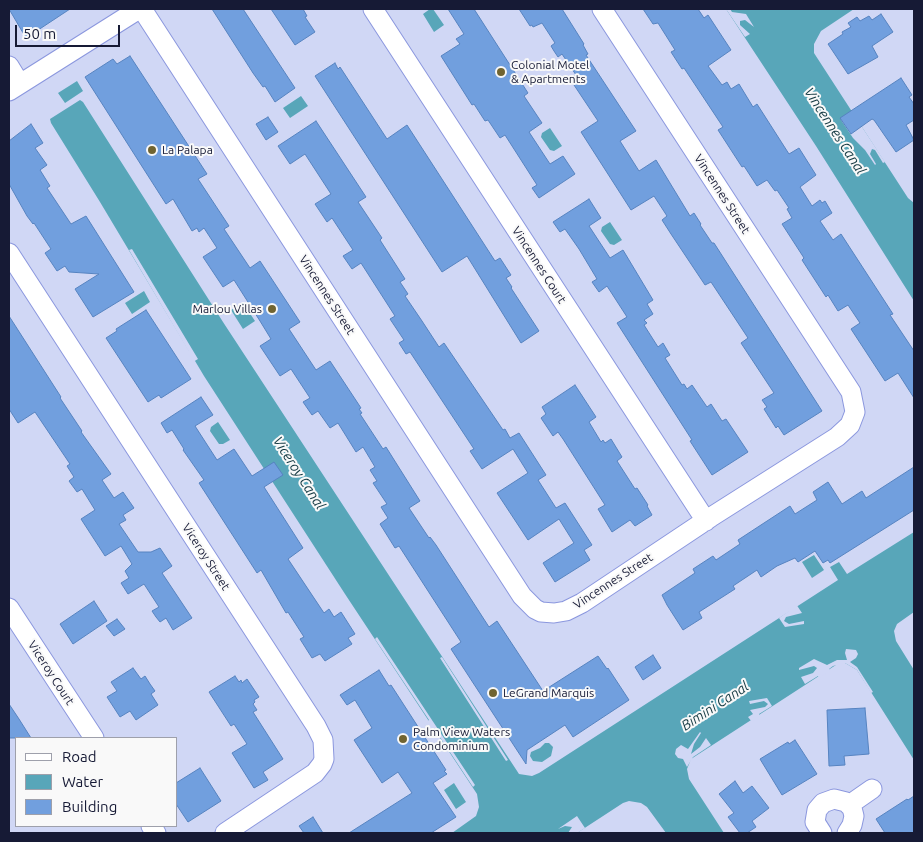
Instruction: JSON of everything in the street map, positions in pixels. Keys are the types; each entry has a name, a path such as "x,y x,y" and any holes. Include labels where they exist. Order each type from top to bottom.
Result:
{"street":[{"path":"9,66 14,88 141,9"},
{"name":"Vincennes Street","path":"141,9 518,589 532,607 541,612 554,613 573,608 845,432 854,418 855,405 848,387 602,9"},
{"name":"Vincennes Court","path":"373,9 706,521"},
{"name":"Viceroy Street","path":"9,253 305,709 323,740 324,759 315,774 224,833"},
{"name":"Viceroy Court","path":"9,608 93,737"},
{"path":"849,805 872,790"},
{"path":"816,831 815,816 821,804 834,799 842,800 852,808 854,816 848,833"}],"water":[{"path":"433,9 444,25 434,32 423,14"},
{"name":"Vincennes Canal","path":"726,9 854,9 821,31 814,44 814,53 908,198 914,203 914,301 816,146"},
{"path":"77,81 83,91 65,103 58,93"},
{"path":"301,96 308,106 290,118 283,108"},
{"path":"80,100 519,774 532,776 539,773 838,580 830,567 839,562 847,574 914,532 914,612 897,624 894,631 896,641 914,670 914,760 857,670 845,663 839,663 691,759 687,769 689,779 724,833 666,833 647,807 641,803 629,801 577,833 452,833 476,816 479,807 477,794 204,376 51,123 50,119"},
{"path":"550,128 562,146 554,151 550,150 541,137 542,133"},
{"path":"610,222 622,240 614,245 610,244 601,231 602,227"},
{"path":"144,291 150,302 132,314 125,303"},
{"path":"243,303 255,321 243,329 231,310"},
{"path":"218,422 230,440 223,444 219,444 210,431 211,427"},
{"path":"814,555 824,570 812,578 802,562"},
{"path":"545,743 549,743 553,747 551,756 542,762 533,761 530,756 531,752 540,748"},
{"path":"454,783 466,802 456,809 444,790"}],"pier":[{"path":"726,9 746,14 754,27 745,20 740,21 740,25 750,34 745,37"},
{"path":"859,118 864,126 862,127 885,162 883,163 875,150 872,149 870,154 875,165 841,120"},
{"path":"132,249 198,359 193,362 129,250"},
{"path":"796,604 802,613 786,617 784,621 789,624 804,621 804,624 785,627 779,618"},
{"name":"Palm View Waters Condominium","path":"377,637 475,785 473,787 434,728 432,729 427,722 429,720 375,639"},
{"path":"846,649 856,650 858,654 856,658 850,662 857,667 873,692 871,693 857,670 845,663 833,666 829,669 830,671 805,684 801,677 813,673 817,668 814,666 799,670 799,668 814,659 827,665 837,660 847,660"},
{"path":"442,657 508,760 506,761 440,658"},
{"path":"767,698 772,706 759,714 760,717 752,722 748,717 753,714 750,710 765,707 768,704 764,701 750,704 749,701"},
{"path":"700,732 691,754 700,747 706,738 711,745 693,757 687,767 683,759 678,758 675,754 676,749 681,745 688,749"},
{"path":"577,816 585,828 577,833 568,833 572,827 565,826 558,829"}],"building":[{"path":"9,9 70,9 26,38"},
{"path":"212,9 243,9 295,88 275,102 265,86 263,87 253,73"},
{"path":"271,9 303,9 307,16 305,17 315,32 295,45"},
{"path":"448,9 474,9 528,93 524,96 542,123 529,132 550,164 563,156 575,174 539,198 532,188 537,185 505,135 500,138 488,120 485,121 474,104 472,105 441,56 460,44 456,39 464,34"},
{"path":"519,9 562,9 584,44 588,54 586,55 636,131 620,141 639,171 656,160 690,216 694,213 712,243 714,243 822,411 784,435 778,426 776,428 764,409 767,407 762,400 774,393 741,343 748,338 711,282 705,285 671,234 662,220 667,216 654,196 631,210 581,132 598,121 570,79 576,75 562,54 558,57 554,51 551,46 555,43 542,23 533,27 532,25 530,26"},
{"path":"643,9 698,9 704,18 708,15 731,50 708,66 722,85 727,82 731,89 739,84 753,107 757,104 789,154 799,148 816,175 800,187 812,206 820,200 822,203 825,201 832,213 820,221 833,240 841,234 893,314 890,315 914,351 914,398 898,373 885,381 851,329 860,323 848,305 838,311 828,295 826,297 782,224 792,218 787,209 789,208 777,190 775,191 767,180 757,186 744,166 742,167 718,130 723,127 684,68 682,69 671,52 675,50 658,23 653,24"},
{"path":"881,14 893,32 872,46 878,57 848,74 828,44 851,27 848,23 857,17 860,21 869,16 872,20"},
{"path":"130,56 207,174 198,179 229,226 224,229 250,268 260,261 300,322 289,329 316,370 330,361 361,408 359,409 362,413 360,414 383,449 386,447 420,501 409,508 429,538 436,545 489,627 497,621 543,691 598,656 629,700 573,737 565,725 527,750 526,764 451,649 461,642 399,546 395,548 380,524 388,518 381,507 387,504 373,483 377,481 370,470 375,467 363,447 356,452 338,423 330,428 318,411 312,415 303,402 310,398 291,369 280,376 260,346 271,339 234,280 223,287 203,257 217,248 204,228 199,232 197,228 192,231 173,199 166,204 85,77 113,59 117,64"},
{"path":"335,63 338,69 340,67 387,139 407,125 495,261 500,258 511,275 506,278 511,288 539,331 521,343 467,256 442,272 315,76"},
{"path":"901,78 912,95 909,97 914,104 914,120 906,125 914,140 896,152 872,119 851,134 840,118"},
{"path":"268,117 278,132 266,140 256,124"},
{"path":"316,121 366,197 358,202 382,238 380,240 405,279 400,282 408,294 405,296 439,347 444,343 503,430 505,429 510,438 519,433 546,475 538,480 556,508 565,503 592,545 584,550 590,560 555,582 543,563 574,543 559,519 528,540 497,493 528,473 513,449 482,469 470,451 474,449 410,352 406,354 399,343 404,340 390,319 395,316 361,263 352,269 343,256 353,250 332,218 327,222 315,204 331,194 305,154 290,164 278,146"},
{"path":"31,124 43,143 35,148 47,165 40,170 50,186 47,188 71,224 86,216 134,292 93,317 75,289 99,274 69,272 65,266 57,271 45,253 51,249 34,223 27,216 9,184 9,141"},
{"path":"589,199 601,218 589,226 610,258 623,250 653,300 647,304 653,314 644,320 647,323 644,325 658,347 663,343 670,355 665,358 682,385 684,384 687,389 692,385 707,407 711,404 722,421 726,419 748,452 712,475 690,441 692,440 617,323 627,317 607,286 599,292 592,282 597,279 579,249 565,229 560,232 553,222"},
{"path":"146,310 191,379 161,398 159,395 148,402 106,338 117,331 116,329"},
{"path":"9,316 81,432 111,474 102,480 114,498 123,492 134,508 123,515 126,520 119,524 138,552 151,552 160,548 172,566 162,573 192,618 173,630 166,618 160,622 152,611 159,607 144,584 128,594 121,583 129,578 125,571 132,564 121,546 105,556 81,519 95,510 82,489 77,492 69,481 74,477 67,466 70,464 35,412 18,423 9,409"},
{"path":"575,385 596,417 589,422 601,442 603,440 605,443 611,439 622,457 617,461 648,505 652,515 635,526 630,520 612,532 598,509 605,505 558,432 553,436 541,418 546,414 542,407"},
{"path":"201,397 213,415 195,426 217,460 234,449 252,476 274,462 283,475 264,487 303,548 288,559 324,613 329,609 334,617 341,612 355,634 348,638 352,644 325,661 320,654 312,658 300,639 304,637 288,612 286,613 261,570 257,573 199,483 204,480 183,450 172,430 167,433 161,423"},
{"path":"914,467 914,510 830,563 828,560 823,563 815,551 798,562 795,558 777,566 761,577 757,570 733,586 735,589 699,612 702,618 683,630 667,605 662,595 695,573 693,569 713,556 716,560 740,544 738,540 790,506 795,514 817,500 813,492 828,482 842,504 862,491 866,498"},
{"path":"94,601 107,621 73,644 60,624"},
{"path":"117,619 125,629 114,636 106,626"},
{"path":"653,655 661,668 643,680 635,667"},
{"path":"133,668 141,679 145,676 155,691 151,694 158,705 136,720 130,711 120,717 107,697 117,691 111,682"},
{"path":"379,670 389,686 391,685 446,770 444,771 447,774 433,783 456,817 431,833 349,833 412,793 398,772 382,783 354,740 372,728 355,700 347,705 340,695"},
{"path":"235,676 242,683 247,679 259,697 254,700 253,704 257,710 253,712 283,759 263,772 268,780 254,788 232,753 247,744 234,724 231,726 209,692"},
{"path":"9,704 30,737 9,738"},
{"path":"865,708 869,754 844,756 845,765 829,766 827,710"},
{"path":"795,740 817,774 782,795 760,759 788,742 789,744"},
{"path":"200,768 221,801 188,822 178,807 178,782"},
{"path":"735,781 743,793 752,786 769,808 752,821 756,827 747,833 740,833 728,817 734,813 719,794"},
{"path":"914,796 914,833 885,833 876,819"},
{"path":"313,817 323,833 304,833 299,826"}],"place":[{"name":"Colonial Motel & Apartments","path":"501,72"},
{"name":"La Palapa","path":"152,150"},
{"name":"Marlou Villas","path":"272,309"},
{"name":"LeGrand Marquis","path":"493,693"},
{"name":"Palm View Waters Condominium","path":"403,739"}],"water label":[{"name":"Viceroy Canal","path":"299,473"},
{"name":"Bimini Canal","path":"715,706"}]}
